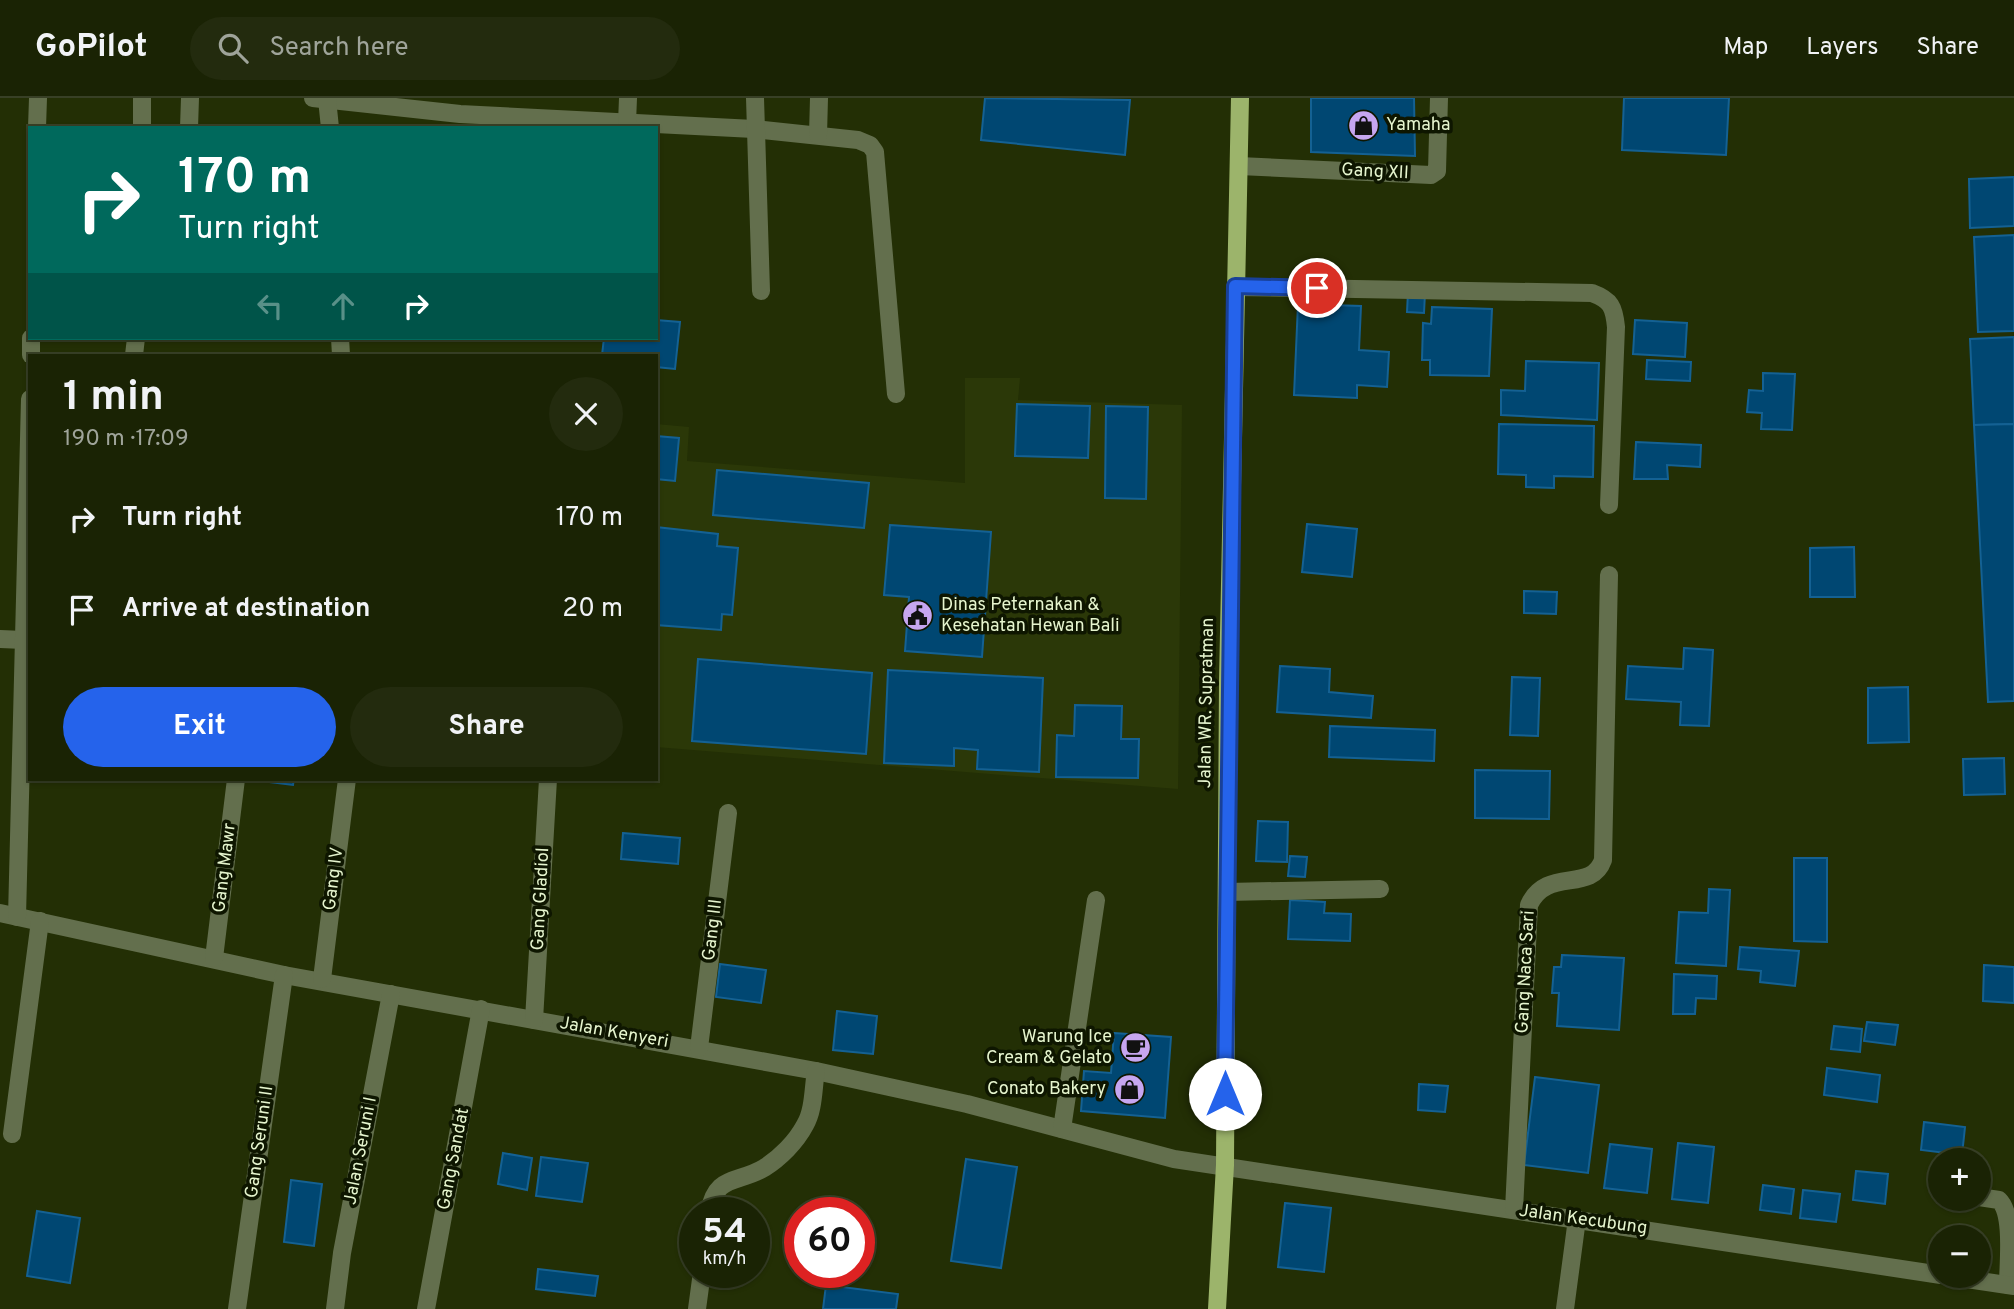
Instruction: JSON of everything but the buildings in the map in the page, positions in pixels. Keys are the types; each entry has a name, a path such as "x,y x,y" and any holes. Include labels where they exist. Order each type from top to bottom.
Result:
{"main road":[{"name":"Jalan WR. Supratman","path":"1217,1309 1225,1165 1235,286 1240,98"}],"street":[{"path":"37,126 38,98"},
{"path":"142,98 142,126"},
{"path":"190,98 190,126"},
{"path":"627,123 628,98"},
{"path":"755,98 761,291"},
{"path":"818,135 819,98"},
{"name":"Gang XII","path":"1239,166 1431,175 1437,170 1439,98"},
{"path":"329,126 320,99 446,106 493,122 627,123 754,129 858,140 870,145 875,152 896,394"},
{"path":"1235,286 1592,293 1603,297 1614,308 1616,327 1609,505"},
{"path":"8,915 24,640 28,479"},
{"name":"Gang Naca Sari","path":"1514,1210 1529,905 1538,888 1551,882 1590,877 1599,871 1603,860 1609,575"},
{"path":"0,639 24,640"},
{"name":"Gang Mawr","path":"214,958 236,781"},
{"name":"Gang IV","path":"322,979 347,781"},
{"name":"Gang Gladiol","path":"534,1020 548,781"},
{"name":"Gang III","path":"699,1048 728,813"},
{"path":"1227,892 1380,890"},
{"path":"1062,1129 1096,900"},
{"name":"Jalan Kenyeri","path":"8,915 284,975 322,979 391,994 816,1071 967,1104 1174,1160 1225,1165"},
{"path":"12,1134 40,921"},
{"name":"Gang Seruni II","path":"237,1309 284,975"},
{"name":"Jalan Seruni I","path":"335,1309 342,1253 391,994"},
{"name":"Gang Sandat","path":"426,1309 481,1009"},
{"path":"715,1197 718,1188 763,1168 797,1139 807,1122 816,1071"},
{"name":"Jalan Kecubung","path":"1225,1165 1928,1273"},
{"path":"1991,1199 1999,1200 2005,1208 2011,1286 1991,1283"},
{"path":"1565,1309 1577,1219"},
{"path":"697,1309 700,1288"}],"shaded area":[{"name":"Dinas Peternakan & Kesehatan Hewan Bali","path":"965,378 1020,378 1018,400 1182,405 1178,789 658,747 658,424 689,427 687,461 965,483"}],"place":[{"name":"Yamaha","path":"1363,125"},
{"name":"Dinas Peternakan & Kesehatan Hewan Bali","path":"918,615"},
{"name":"Warung Ice Cream & Gelato","path":"1135,1047"},
{"name":"Conato Bakery","path":"1129,1089"}],"route":[{"path":"1225,1094 1228,681 1235,286 1317,288"}]}
